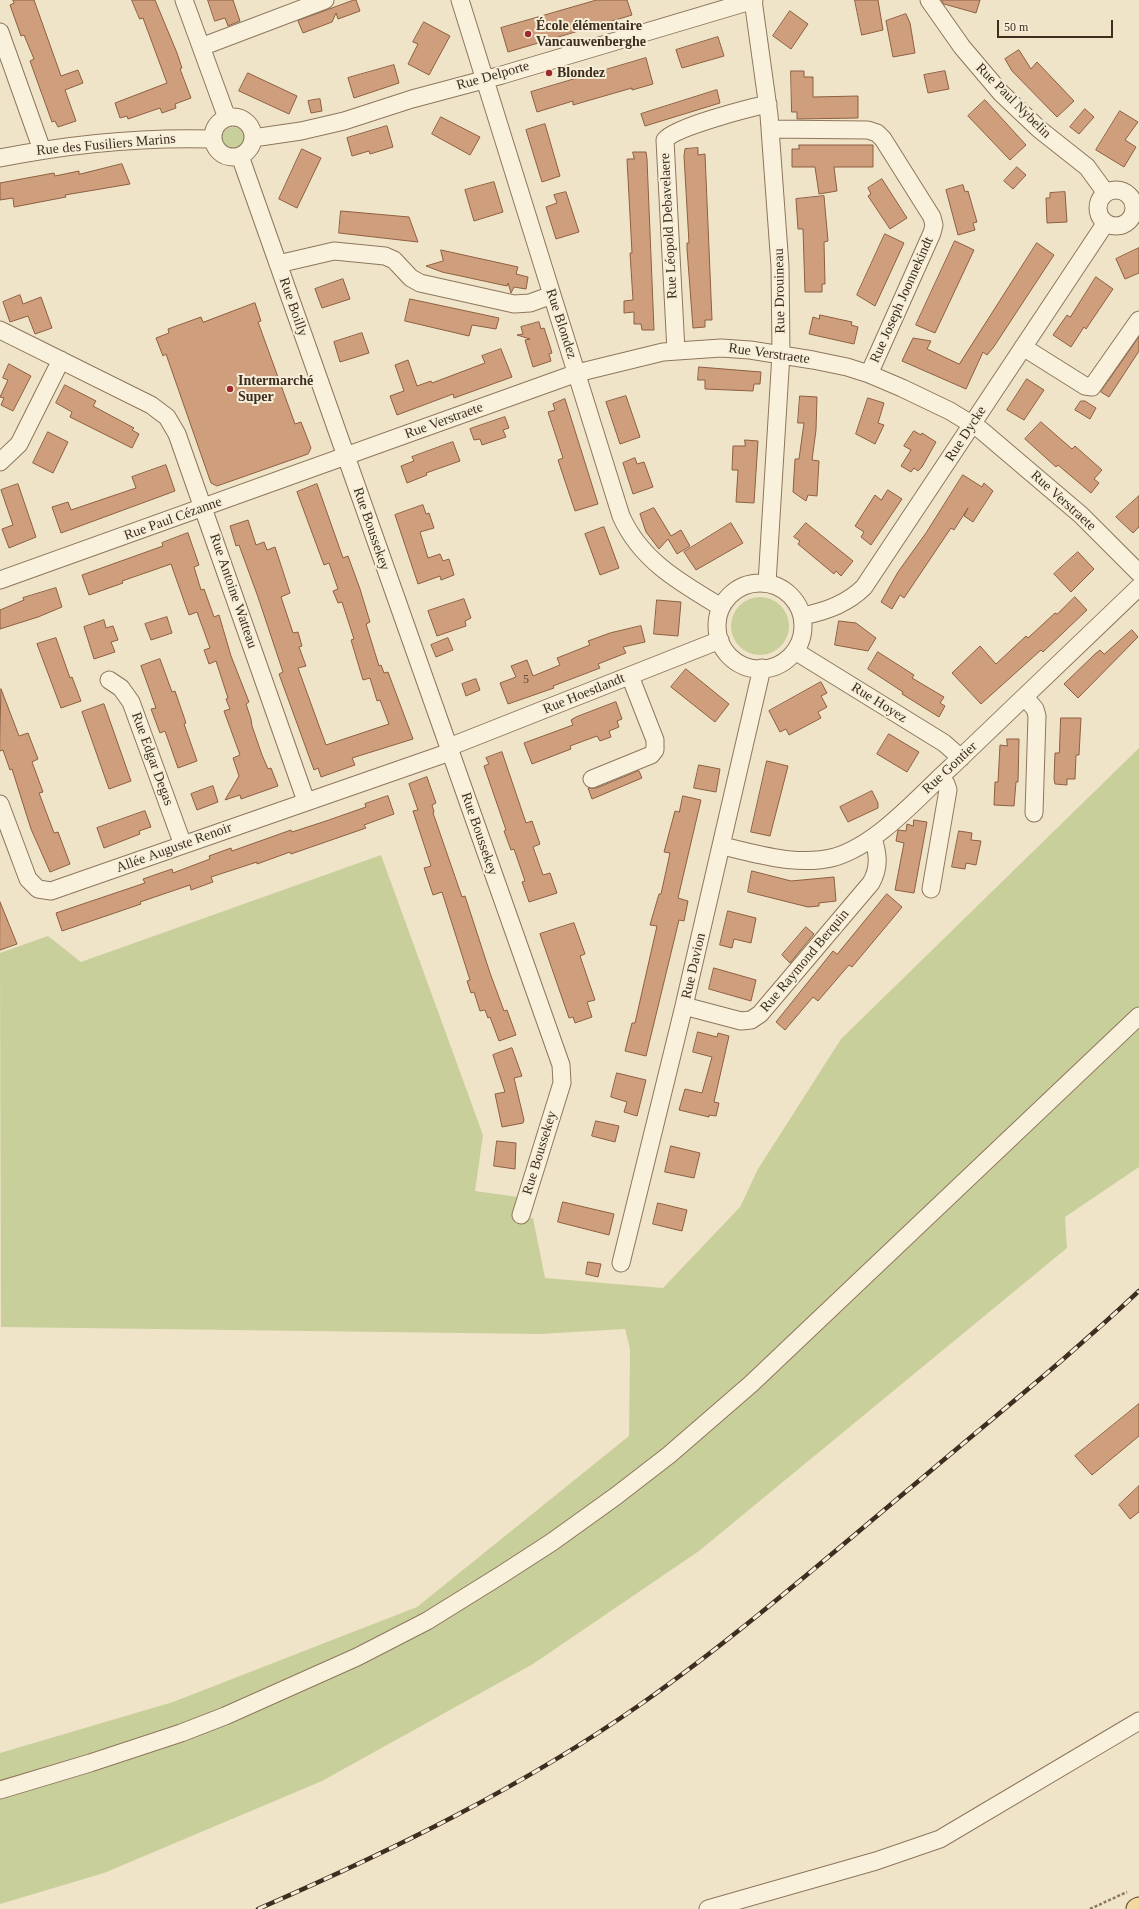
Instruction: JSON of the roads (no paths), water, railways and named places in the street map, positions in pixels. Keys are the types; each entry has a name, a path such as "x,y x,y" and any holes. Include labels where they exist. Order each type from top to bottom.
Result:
{"street":[{"path":"184,0 227,118"},
{"path":"201,47 325,0"},
{"name":"Rue Blondez","path":"460,0 618,508 628,531 640,548 658,566 721,607"},
{"name":"Rue Delporte","path":"253,138 301,131 344,121 412,98 485,79 753,0"},
{"name":"Rue Drouineau","path":"753,0 771,129 779,239 781,354 767,583"},
{"name":"Rue Paul Nybelin","path":"929,0 962,47 1001,93 1039,129 1087,167 1106,193"},
{"path":"0,32 42,150"},
{"name":"Rue Léopold Debavelaere","path":"676,351 665,140 676,131 750,108 768,104"},
{"path":"236,117 245,121 251,129 253,138 249,149 240,156 230,158 224,156 215,148 212,139 216,126 227,118 236,117"},
{"name":"Rue Joseph Joonnekindt","path":"771,129 868,130 877,133 883,139 932,217 934,225 932,233 869,374"},
{"name":"Rue des Fusiliers Marins","path":"0,158 42,150 140,140 212,139"},
{"name":"Rue Boilly","path":"240,156 346,457"},
{"path":"1115,190 1126,193 1136,208 1132,217 1126,224 1114,227 1105,224 1099,217 1097,208 1100,199 1106,193 1115,190"},
{"name":"Rue Dycke","path":"802,616 822,611 847,600 864,587 1105,224"},
{"path":"278,264 334,251 371,254 392,258 411,278 428,285 514,304 530,303 552,295"},
{"path":"1023,347 1085,386 1092,387 1139,320"},
{"name":"Rue Antoine Watteau","path":"0,330 151,405 167,417 177,434 204,507 306,801"},
{"name":"Rue Verstraete","path":"346,457 577,373 641,356 676,351 721,348 781,354 835,364 869,374 912,392 973,424 1081,515 1139,573"},
{"path":"0,462 19,444 61,360"},
{"name":"Rue Paul Cézanne","path":"0,580 346,457"},
{"name":"Rue Boussekey","path":"346,457 556,1052 562,1074 562,1084 521,1215"},
{"path":"755,583 767,583 779,587 789,594 797,604 802,616 802,636 795,651 781,663 762,668 750,668 736,661 727,654 720,640 717,624 721,607 728,597 740,588 755,583"},
{"name":"Rue Gontier","path":"722,846 786,860 811,862 844,853 873,838 1025,697 1139,587"},
{"name":"Rue Hoestlandt","path":"449,750 720,640"},
{"name":"Rue Hoyez","path":"795,651 944,743 960,758"},
{"name":"Rue Davion","path":"621,1263 722,846 762,668"},
{"path":"592,779 651,755 656,750 655,740 630,676"},
{"name":"Rue Edgar Degas","path":"109,680 121,688 131,702 183,845"},
{"path":"1025,697 1035,709 1038,721 1034,813"},
{"path":"306,801 449,750"},
{"path":"931,889 948,790 946,784 940,777"},
{"name":"Allée Auguste Renoir","path":"0,804 28,879 35,887 41,890 60,889 306,801"},
{"name":"Rue Raymond Berquin","path":"684,1006 741,1021 751,1020 760,1014 871,883 875,875 878,861 873,838"},
{"path":"0,1790 90,1763 181,1733 225,1716 389,1641 438,1614 541,1550 604,1506 669,1455 751,1384 1139,1016"},
{"path":"708,1909 876,1861 940,1838 1139,1721"}],"railway":[{"path":"258,1909 406,1841 454,1816 596,1735 641,1704 713,1651 818,1566 1059,1363 1139,1291"}],"place":[{"name":"École élémentaire Vancauwenberghe","path":"528,34"},
{"name":"Blondez","path":"549,73"},
{"name":"Intermarché Super","path":"230,389"}]}
